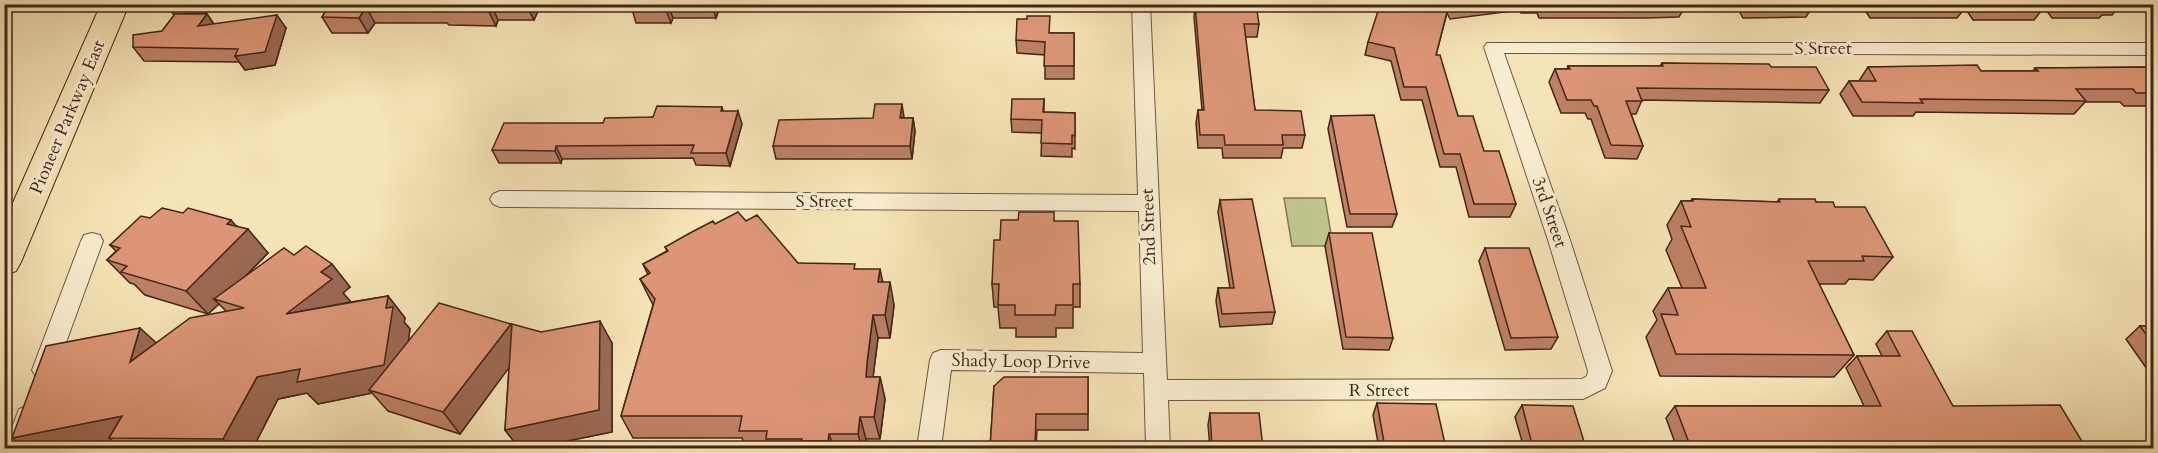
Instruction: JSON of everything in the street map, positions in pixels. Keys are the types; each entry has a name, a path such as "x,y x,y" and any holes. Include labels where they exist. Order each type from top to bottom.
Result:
{"main road":[{"name":"Pioneer Parkway East","path":"4,262 115,4"}],"street":[{"name":"2nd Street","path":"1140,4 1158,448"},
{"name":"S Street","path":"1493,47 2154,49"},
{"name":"3rd Street","path":"1493,47 1559,240 1600,371 1600,379"},
{"name":"S Street","path":"500,199 1147,203"},
{"path":"15,448 92,241"},
{"name":"Shady Loop Drive","path":"929,448 941,360 1154,363"},
{"name":"R Street","path":"1155,390 1583,389 1593,386 1600,379"}],"green space":[{"path":"1284,198 1325,198 1333,246 1292,246"}],"building":[{"path":"330,4 491,4 488,10 441,10 442,7 366,7 359,18 322,17"},
{"path":"633,4 668,4 666,10 632,9"},
{"path":"1195,4 1256,4 1259,24 1244,24 1255,110 1301,111 1305,135 1282,135 1283,145 1225,145 1224,135 1200,135 1198,110 1204,110"},
{"path":"1386,4 1449,4 1436,55 1440,55 1458,116 1473,116 1484,151 1499,151 1516,204 1474,204 1460,154 1444,154 1426,87 1404,87 1394,48 1368,42 1378,11 1384,12"},
{"path":"1899,4 1966,4 1967,5"},
{"path":"1982,4 2044,4 2044,7 1983,6"},
{"path":"175,14 207,14 198,26 277,15 265,52 235,56 238,49 133,47 133,35 162,31"},
{"path":"1027,16 1050,16 1049,33 1074,33 1074,66 1044,66 1045,42 1016,40 1017,19 1027,19"},
{"path":"1662,63 1816,67 1829,90 1637,88 1642,101 1626,101 1643,146 1611,145 1597,106 1594,106 1591,100 1567,100 1555,69 1570,69 1568,66 1663,66"},
{"path":"1977,65 1981,71 2154,67 2154,93 2136,93 2133,89 2076,89 2086,101 1920,99 1923,103 1862,102 1849,81 1876,81 1868,67"},
{"path":"1012,99 1044,99 1043,112 1075,113 1075,136 1072,135 1072,144 1041,143 1042,120 1011,119"},
{"path":"875,104 902,104 900,118 913,118 910,146 773,146 779,120 873,118"},
{"path":"657,106 722,107 721,111 738,111 726,153 691,153 694,145 556,146 555,151 492,150 504,123 603,123 605,118 653,117"},
{"path":"1374,115 1397,214 1350,214 1331,116"},
{"path":"1252,199 1275,312 1222,314 1218,288 1234,288 1220,200"},
{"path":"1692,199 1780,202 1779,199 1815,199 1816,202 1833,202 1835,207 1865,207 1893,257 1862,256 1864,261 1808,261 1854,355 1676,354 1661,314 1678,315 1668,288 1706,288 1681,226 1691,227 1681,201 1693,201"},
{"path":"162,208 183,213 188,208 231,220 227,224 248,229 186,291 121,272 127,266 107,260 120,248 110,245 141,216 150,218"},
{"path":"738,212 746,221 757,215 798,263 855,264 854,269 880,269 878,282 890,282 885,315 873,315 867,363 866,377 880,377 874,417 860,417 858,434 829,434 828,441 766,439 767,431 739,431 742,416 621,416 655,299 640,279 650,273 643,264 668,251 665,247 690,233"},
{"path":"1019,212 1054,212 1054,221 1078,221 1080,284 1073,284 1073,305 1056,305 1055,315 1015,315 1015,305 998,305 999,284 992,284 994,240 1000,240 1001,220 1018,220"},
{"path":"1329,233 1372,233 1393,338 1346,337"},
{"path":"306,246 332,264 321,272 332,279 286,314 388,296 386,308 393,307 384,365 297,382 300,369 257,377 223,439 109,438 122,416 12,438 46,346 140,328 130,362 190,318 244,308 214,299 284,248 294,255"},
{"path":"1485,248 1529,248 1558,337 1511,338"},
{"path":"439,303 511,324 443,412 369,390"},
{"path":"600,321 599,410 505,430 512,324 541,332"},
{"path":"2140,326 2154,326 2154,345"},
{"path":"1887,331 1912,331 1953,406 2060,405 2086,448 1691,448 1675,406 1881,406 1857,356 1900,356"},
{"path":"1004,377 1088,377 1088,414 1036,414 1035,448 990,448 994,386"},
{"path":"1377,403 1436,404 1446,448 1385,448"},
{"path":"1522,405 1573,406 1586,448 1533,448"},
{"path":"1210,413 1259,413 1263,448 1212,448"}]}
